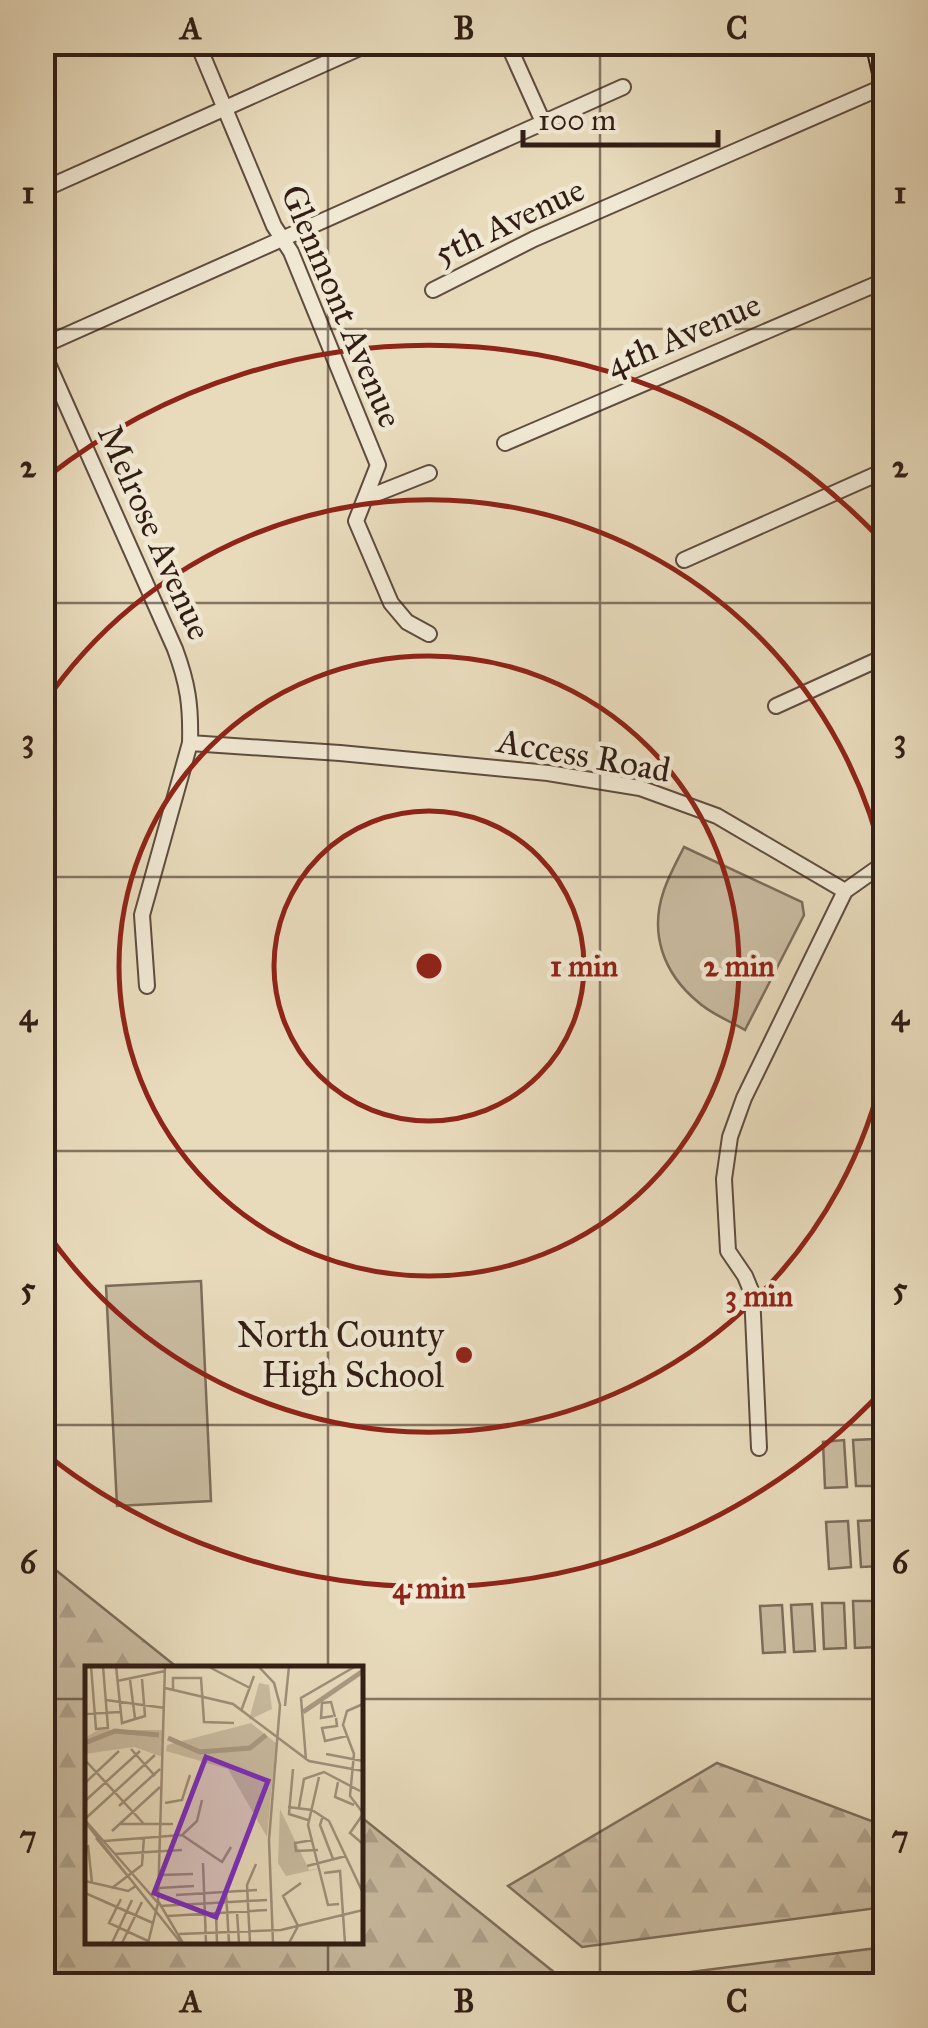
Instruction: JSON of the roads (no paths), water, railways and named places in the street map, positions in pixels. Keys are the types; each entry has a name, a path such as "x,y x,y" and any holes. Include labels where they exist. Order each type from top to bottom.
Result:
{"main road":[{"path":"876,42 885,86"}],"street":[{"name":"Glenmont Avenue","path":"196,42 274,226 291,252 378,465 356,521 391,603 407,622 428,634"},
{"path":"42,190 373,42"},
{"path":"507,42 543,122"},
{"path":"42,348 623,86"},
{"name":"5th Avenue","path":"433,290 534,239 885,86"},
{"name":"4th Avenue","path":"505,443 886,280"},
{"name":"Melrose Avenue","path":"42,348 187,680 190,743"},
{"path":"684,560 886,470"},
{"path":"366,498 430,474"},
{"path":"776,706 886,656"},
{"path":"147,986 142,914 190,743"},
{"name":"Access Road","path":"190,743 548,773 640,788 717,816 845,892"},
{"path":"759,1448 752,1294 728,1251 725,1158 744,1098 845,892 886,862"}],"place":[{"name":"North County High School","path":"464,1355"}]}
